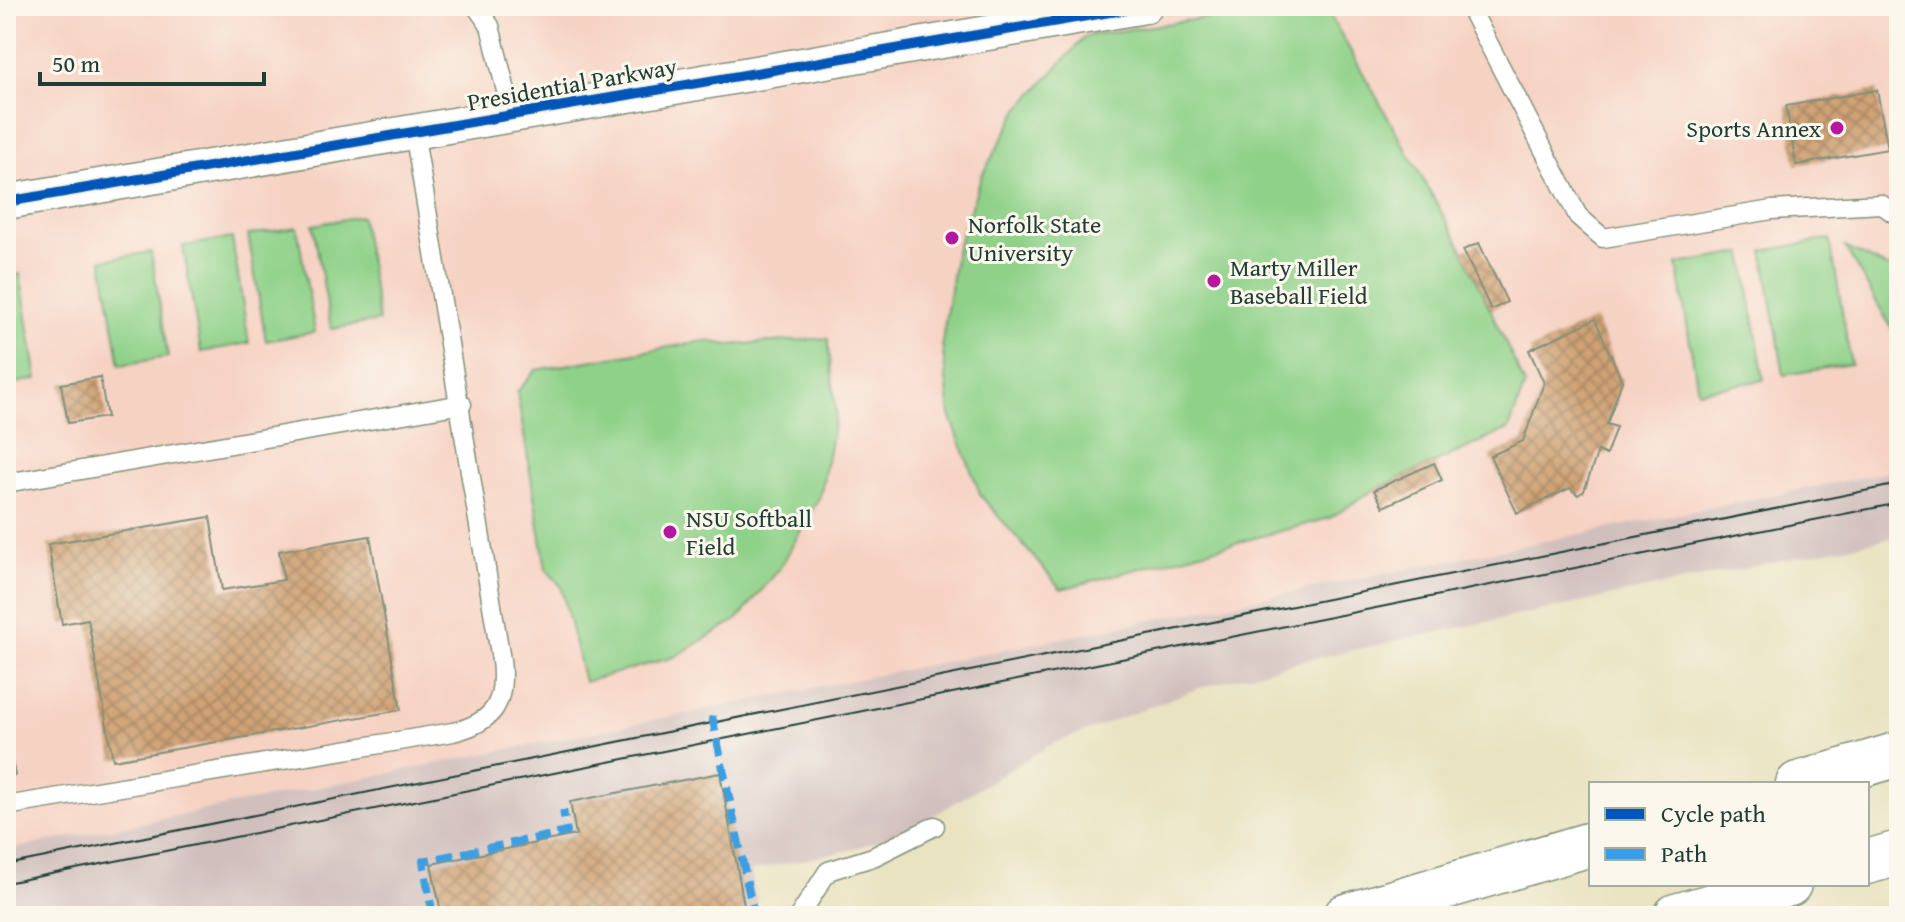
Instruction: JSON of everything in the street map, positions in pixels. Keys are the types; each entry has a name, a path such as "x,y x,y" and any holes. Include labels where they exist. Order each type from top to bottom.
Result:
{"highway":[{"path":"1805,782 1899,754"},
{"path":"1348,915 1589,845"},
{"path":"1869,861 1899,853"},
{"path":"1676,916 1782,886"}],"street":[{"name":"Presidential Parkway","path":"6,202 1145,6"}],"lane":[{"path":"476,6 490,26 512,115"},
{"path":"1469,6 1578,216 1603,238 1772,210 1881,204 1899,217"},
{"path":"6,806 453,732 482,722 497,706 502,671 462,404 414,131"},
{"path":"6,483 462,404"},
{"path":"799,916 828,871 873,857 935,826"}],"shaded area":[{"name":"Norfolk State University","path":"6,6 1899,6 1899,471 6,850"},
{"path":"1899,470 1899,536 1305,660 1199,688 1050,745 928,819 890,837 849,850 751,871 759,916 6,916 6,850"}],"green space":[{"name":"Marty Miller Baseball Field","path":"1283,6 1325,6 1463,250 1525,385 1509,429 1374,490 1330,518 1061,589 981,496 950,415 942,342 956,251 982,175 1019,109 1086,36"},
{"path":"361,216 379,321 331,329 313,225"},
{"path":"297,227 315,332 266,341 248,235"},
{"path":"232,238 249,343 201,352 183,246"},
{"path":"1830,239 1851,364 1784,375 1763,251"},
{"path":"1845,247 1899,273 1899,341"},
{"path":"151,252 168,357 120,365 102,260"},
{"path":"1743,253 1764,380 1698,391 1677,264"},
{"path":"20,274 37,379 6,385 6,277"},
{"name":"NSU Softball Field","path":"828,338 836,414 820,496 780,568 738,619 674,657 584,682 561,586 546,569 517,392 536,370 705,341 730,345"}],"building":[{"name":"Sports Annex","path":"1877,90 1888,149 1796,165 1786,106"},
{"path":"1479,243 1507,302 1491,310 1463,250"},
{"path":"1595,319 1622,381 1607,424 1616,427 1606,455 1598,451 1584,491 1578,495 1570,488 1517,513 1490,456 1523,441 1544,383 1529,350"},
{"path":"100,377 107,417 68,423 61,384"},
{"path":"1434,463 1442,480 1383,507 1374,490"},
{"path":"210,517 222,590 284,580 279,551 370,536 401,710 113,760 88,619 62,624 48,544"},
{"path":"6,733 15,775 6,777"},
{"path":"720,773 746,916 442,916 431,864 576,835 570,802"}],"tram line":[{"path":"6,865 1899,484"},
{"path":"6,883 1899,503"}],"marked path":[{"path":"712,716 754,916"},
{"path":"433,916 423,861 567,832 563,810"}],"cycle path":[{"path":"6,202 1145,6"}],"place":[{"name":"Sports Annex","path":"1837,128"},
{"name":"Norfolk State University","path":"952,238"},
{"name":"Marty Miller Baseball Field","path":"1214,281"},
{"name":"NSU Softball Field","path":"670,532"}]}
